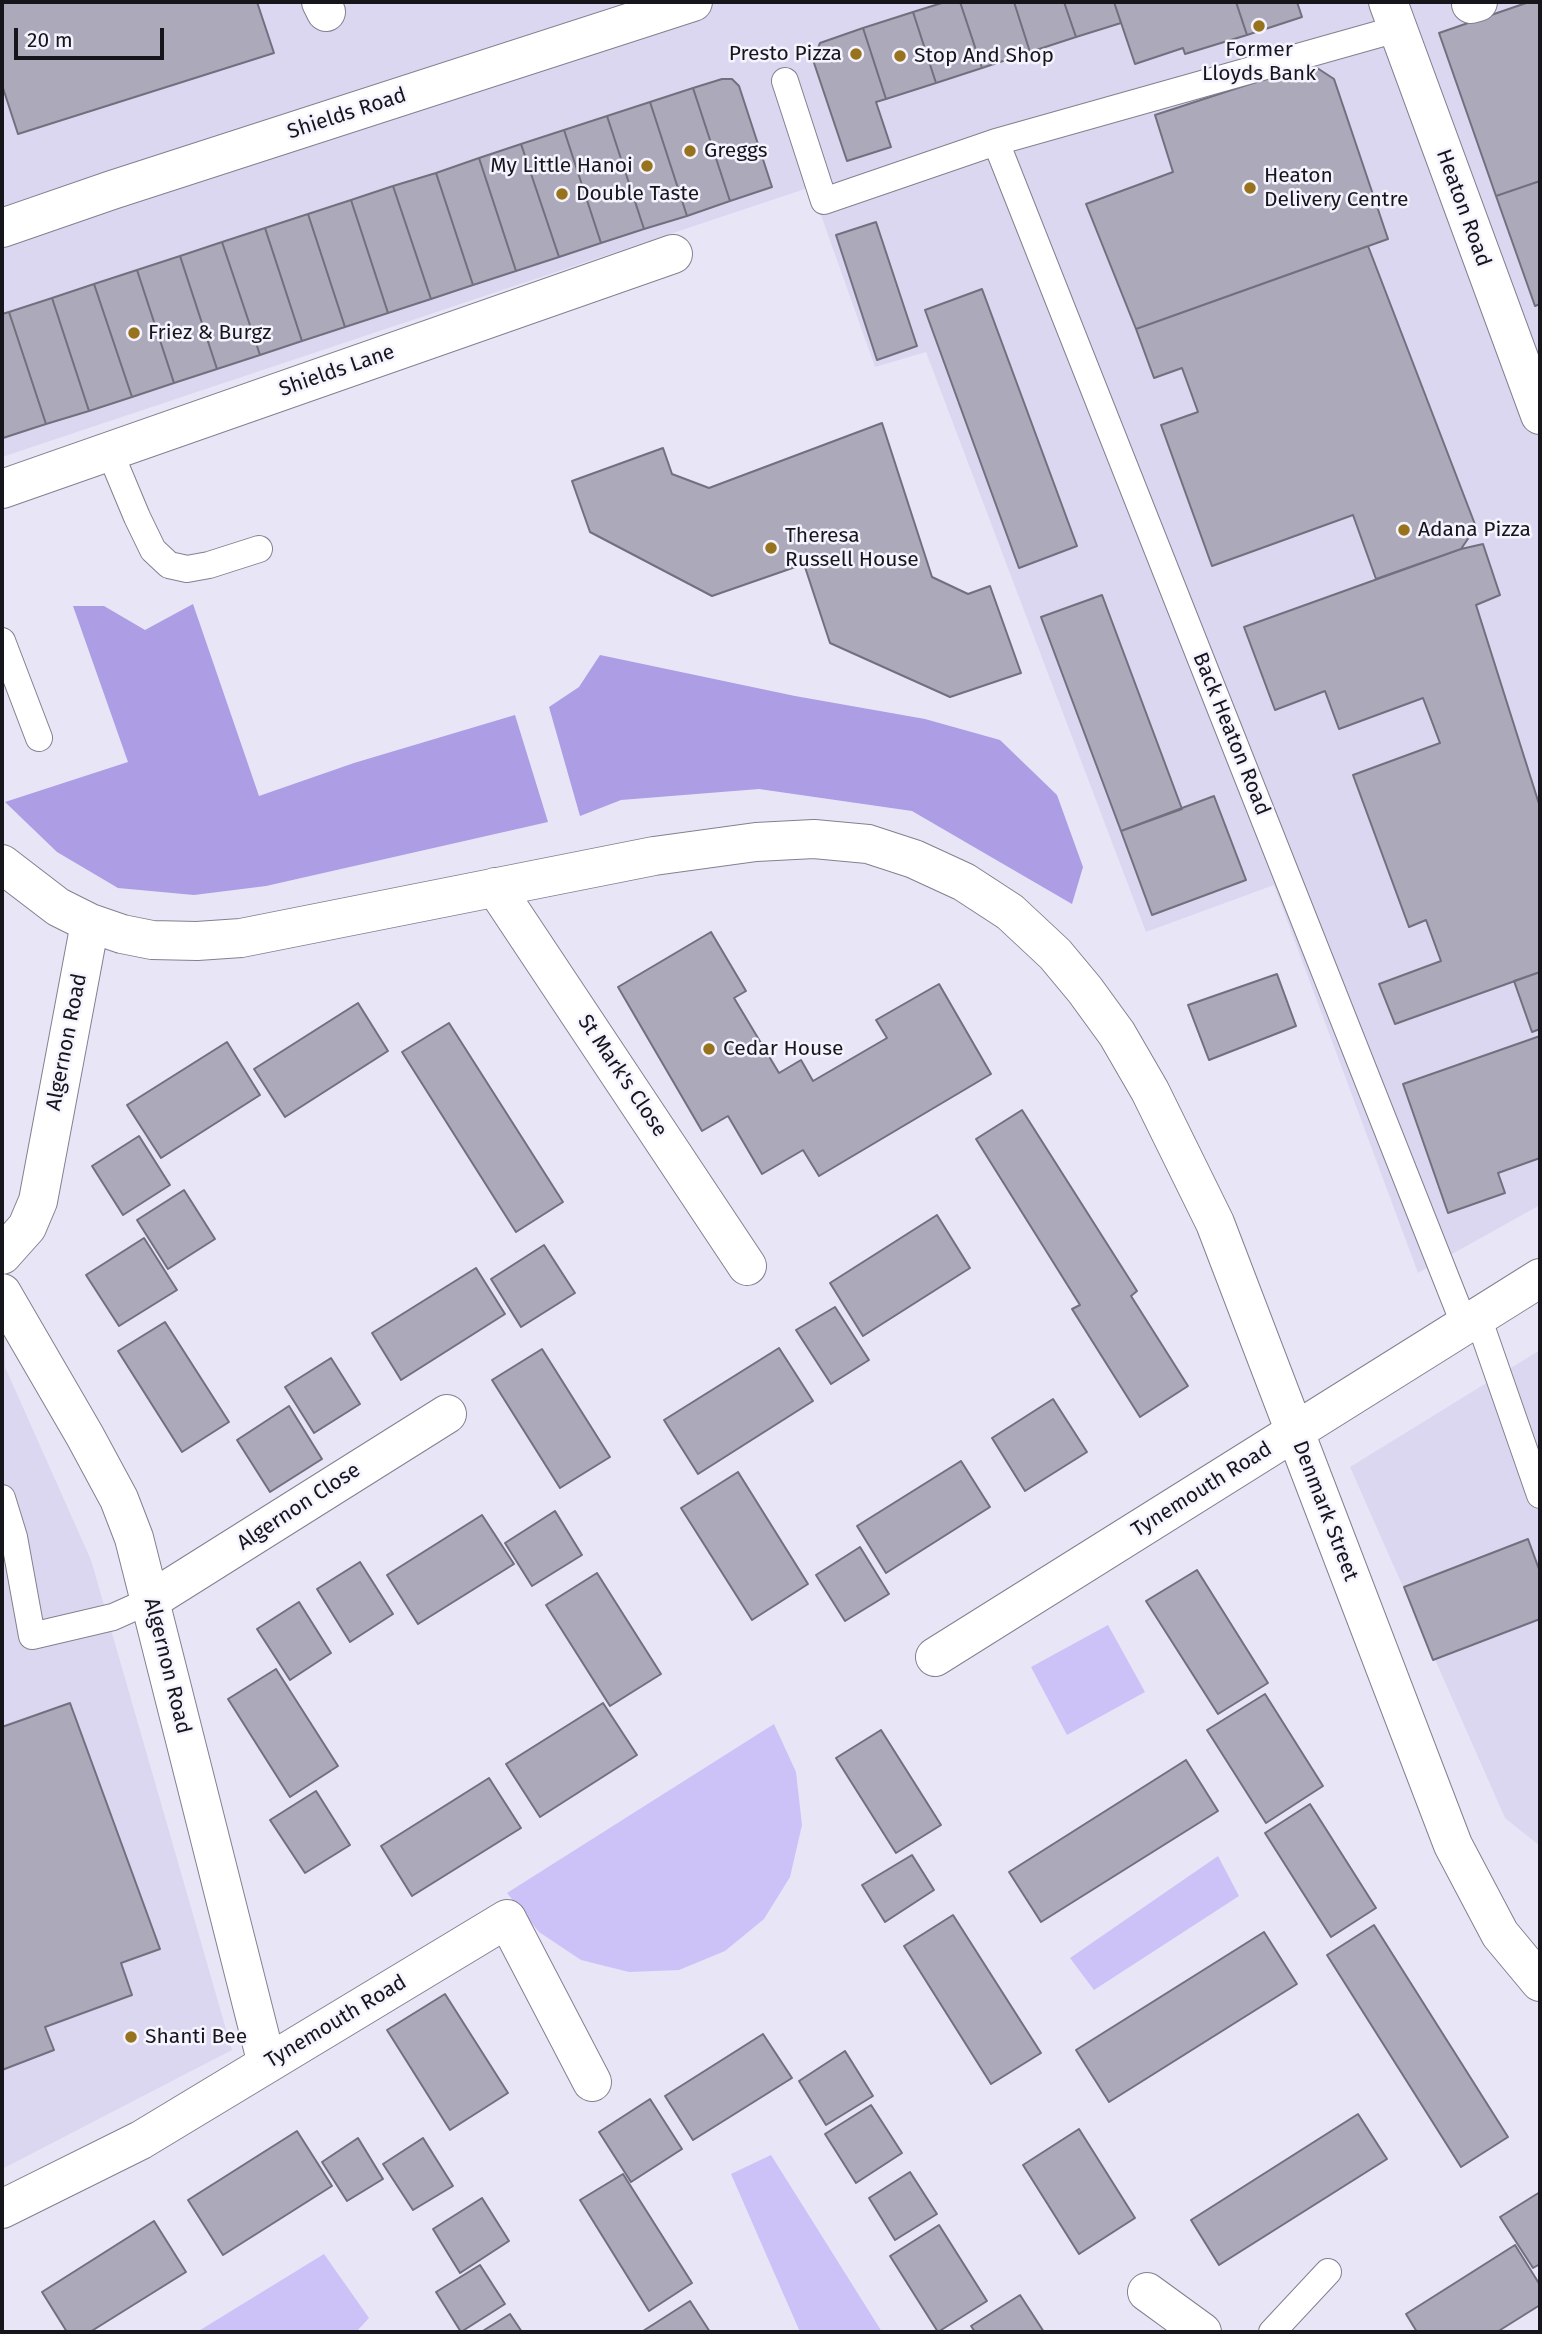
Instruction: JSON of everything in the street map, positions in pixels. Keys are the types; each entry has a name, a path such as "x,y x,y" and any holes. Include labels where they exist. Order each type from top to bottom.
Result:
{"street":[{"name":"Shields Road","path":"2,228 693,2"},
{"name":"Heaton Road","path":"1392,15 1540,415"},
{"name":"Shields Lane","path":"2,489 673,254"},
{"name":"Denmark Street","path":"90,923 122,934 152,940 219,940 306,926 654,856 756,842 814,839 868,844 914,859 951,876 1010,912 1055,954 1117,1034 1150,1091 1215,1223 1453,1845 1500,1934 1540,1982"},
{"path":"2,864 28,886 90,923"},
{"name":"St Mark's Close","path":"495,887 747,1266"},
{"name":"Algernon Road","path":"2,1255 27,1227 38,1201 90,923"},
{"name":"Tynemouth Road","path":"934,1657 1540,1278"},
{"name":"Algernon Road","path":"2,1293 119,1499 134,1538 267,2064"},
{"name":"Algernon Close","path":"151,1600 447,1414"},
{"name":"Tynemouth Road","path":"2,2210 141,2140 507,1919 592,2082"},
{"path":"1147,2292 1202,2332"}],"lane":[{"path":"785,81 824,201 996,142 1392,15"},
{"name":"Back Heaton Road","path":"996,142 1540,1495"},
{"path":"109,450 153,550 170,565 187,569 259,549"},
{"path":"2,640 39,738"},
{"path":"2,1498 14,1537 32,1636 113,1617 151,1600"},
{"path":"1272,2332 1328,2272"}],"shaded area":[{"path":"2,2 1540,2 1540,1205 1418,1273 1274,885 1146,932 926,352 875,367 811,187 2,457"},
{"path":"193,604 259,796 354,763 515,715 548,822 266,886 194,895 118,888 57,852 5,802 128,762 73,606 104,606 145,630"},
{"path":"600,655 795,696 925,719 1000,740 1057,795 1083,867 1072,904 912,811 759,789 621,800 580,816 549,707 579,687"},
{"path":"2,1189 5,1367 91,1560 232,2050 2,2169"},
{"path":"1540,1350 1540,1846 1505,1818 1350,1467"},
{"path":"1108,1625 1145,1692 1067,1735 1031,1667"},
{"path":"774,1724 796,1772 802,1825 790,1877 764,1919 725,1951 679,1970 629,1972 581,1960 539,1932 507,1893"},
{"path":"1218,1856 1239,1896 1094,1990 1070,1958"},
{"path":"771,2155 882,2332 800,2332 731,2174"},
{"path":"324,2254 369,2318 356,2332 197,2332"}],"building":[{"path":"2,2 257,2 274,53 18,134 2,85"},
{"path":"945,2 960,2 982,68 936,83 913,12"},
{"path":"960,2 1014,2 1030,52 982,68"},
{"path":"1014,2 1064,2 1076,37 1030,52"},
{"path":"1064,2 1114,2 1121,23 1076,37"},
{"path":"1114,2 1236,2 1247,35 1185,54 1183,48 1135,64"},
{"name":"Former Lloyds Bank","path":"1236,2 1297,2 1302,17 1247,35"},
{"path":"1529,2 1540,2 1540,181 1496,196 1439,33"},
{"name":"Stop And Shop","path":"913,12 936,83 886,99 863,28"},
{"path":"863,28 886,99 876,102 891,147 847,161 813,60 820,43"},
{"name":"Heaton Delivery Centre","path":"1311,64 1334,79 1388,239 1136,329 1086,204 1173,172 1155,115"},
{"path":"722,79 732,79 739,86 772,187 730,201 693,88"},
{"name":"Greggs","path":"693,88 730,201 687,216 650,102"},
{"name":"My Little Hanoi","path":"650,102 687,216 644,229 607,116"},
{"path":"607,116 644,229 601,243 564,130"},
{"name":"Double Taste","path":"564,130 601,243 559,257 521,144"},
{"path":"521,144 559,257 516,271 479,158"},
{"path":"479,158 516,271 473,285 436,173"},
{"path":"436,173 473,285 431,299 393,186"},
{"path":"1540,181 1540,304 1535,306 1496,196"},
{"path":"393,186 431,299 388,313 351,200"},
{"path":"351,200 388,313 345,327 308,214"},
{"path":"308,214 345,327 302,341 265,228"},
{"path":"876,222 917,346 877,360 836,235"},
{"path":"265,228 302,341 260,355 222,242"},
{"path":"222,242 260,355 217,369 180,256"},
{"path":"1368,246 1476,527 1461,549 1376,579 1353,515 1212,566 1161,425 1198,412 1182,368 1154,378 1136,329"},
{"path":"180,256 217,369 174,383 137,270"},
{"name":"Friez & Burgz","path":"137,270 174,383 132,397 94,284"},
{"path":"94,284 132,397 89,411 52,298"},
{"path":"982,289 1077,546 1019,568 925,310"},
{"path":"52,298 89,411 46,424 9,312"},
{"path":"9,312 46,424 3,438 2,314"},
{"name":"Theresa Russell House","path":"882,423 932,577 968,594 990,586 1021,673 950,697 830,643 804,564 712,596 590,532 572,481 663,448 672,474 709,488"},
{"path":"1483,544 1500,595 1476,605 1540,807 1540,972 1395,1024 1379,984 1441,961 1426,920 1409,927 1353,775 1440,743 1423,698 1339,729 1325,691 1275,710 1244,627 1461,549"},
{"path":"1102,595 1182,809 1121,831 1041,617"},
{"path":"1214,796 1246,880 1152,915 1121,831"},
{"name":"Cedar House","path":"711,932 746,991 734,998 779,1073 801,1060 813,1081 887,1038 876,1020 939,984 991,1074 819,1176 803,1150 762,1174 728,1116 702,1131 618,987"},
{"path":"1540,972 1540,1029 1532,1032 1514,981"},
{"path":"1277,974 1296,1026 1209,1060 1188,1005"},
{"path":"358,1003 388,1051 285,1117 254,1069"},
{"path":"449,1023 563,1202 516,1232 402,1052"},
{"path":"1540,1036 1540,1158 1498,1173 1505,1193 1448,1213 1403,1084"},
{"path":"227,1042 260,1095 161,1158 127,1105"},
{"path":"1022,1110 1137,1291 1131,1296 1188,1386 1140,1417 1072,1309 1080,1305 976,1139"},
{"path":"139,1136 170,1185 123,1215 92,1166"},
{"path":"184,1190 215,1239 168,1269 137,1220"},
{"path":"937,1215 970,1268 863,1336 830,1283"},
{"path":"144,1238 177,1290 119,1326 86,1275"},
{"path":"544,1245 575,1293 521,1327 491,1279"},
{"path":"476,1268 505,1314 401,1380 372,1333"},
{"path":"835,1307 869,1360 831,1384 796,1330"},
{"path":"165,1322 229,1422 182,1452 118,1351"},
{"path":"779,1348 813,1401 698,1474 664,1420"},
{"path":"542,1349 610,1457 560,1488 492,1380"},
{"path":"331,1358 360,1404 314,1433 285,1387"},
{"path":"1053,1399 1087,1452 1025,1491 992,1438"},
{"path":"289,1406 322,1459 270,1492 237,1440"},
{"path":"961,1461 990,1507 886,1573 857,1526"},
{"path":"738,1472 808,1584 752,1620 681,1508"},
{"path":"555,1511 582,1555 532,1586 505,1543"},
{"path":"482,1515 514,1564 418,1624 387,1575"},
{"path":"1528,1539 1540,1572 1540,1619 1433,1660 1404,1587"},
{"path":"860,1547 889,1594 845,1621 816,1575"},
{"path":"360,1562 393,1614 350,1642 317,1589"},
{"path":"1197,1570 1268,1683 1218,1714 1146,1601"},
{"path":"597,1573 661,1674 610,1706 546,1605"},
{"path":"299,1602 331,1653 290,1680 257,1629"},
{"path":"276,1669 338,1766 290,1797 228,1699"},
{"path":"1265,1694 1323,1786 1266,1823 1207,1730"},
{"path":"70,1703 160,1949 121,1963 132,1995 45,2027 54,2050 2,2070 2,1727"},
{"path":"603,1703 637,1755 540,1817 506,1764"},
{"path":"881,1730 941,1825 896,1853 836,1758"},
{"path":"1186,1760 1218,1811 1041,1922 1009,1872"},
{"path":"489,1778 521,1828 412,1896 381,1846"},
{"path":"316,1791 350,1845 305,1873 270,1820"},
{"path":"1310,1804 1376,1908 1331,1937 1265,1833"},
{"path":"912,1855 934,1890 885,1922 862,1885"},
{"path":"953,1915 1041,2053 991,2084 904,1946"},
{"path":"1374,1925 1508,2137 1461,2167 1327,1955"},
{"path":"1264,1932 1297,1984 1109,2102 1076,2050"},
{"path":"445,1994 508,2093 450,2130 387,2030"},
{"path":"763,2034 792,2078 693,2140 665,2096"},
{"path":"845,2051 873,2096 826,2125 799,2081"},
{"path":"650,2099 682,2149 631,2182 599,2132"},
{"path":"871,2105 902,2153 856,2183 825,2134"},
{"path":"1358,2114 1387,2159 1219,2265 1191,2220"},
{"path":"1079,2129 1135,2218 1079,2254 1023,2165"},
{"path":"297,2131 332,2186 223,2255 188,2200"},
{"path":"358,2138 383,2179 347,2201 322,2162"},
{"path":"423,2138 453,2186 413,2210 383,2164"},
{"path":"910,2172 937,2214 895,2240 869,2198"},
{"path":"623,2174 692,2283 649,2311 580,2200"},
{"path":"1540,2192 1540,2264 1533,2268 1500,2217"},
{"path":"482,2198 509,2241 460,2273 433,2229"},
{"path":"154,2221 186,2272 90,2332 67,2332 42,2292"},
{"path":"939,2225 987,2301 938,2332 890,2256"},
{"path":"1515,2245 1540,2285 1540,2305 1497,2332 1417,2332 1406,2314"},
{"path":"480,2265 505,2304 461,2332 436,2292"},
{"path":"1020,2295 1044,2332 975,2332 971,2326"},
{"path":"690,2301 710,2332 643,2331"},
{"path":"510,2314 522,2332 481,2332"}],"place":[{"name":"Former Lloyds Bank","path":"1259,26"},
{"name":"Presto Pizza","path":"856,54"},
{"name":"Stop And Shop","path":"900,56"},
{"name":"Greggs","path":"690,151"},
{"name":"My Little Hanoi","path":"647,166"},
{"name":"Heaton Delivery Centre","path":"1250,188"},
{"name":"Double Taste","path":"562,194"},
{"name":"Friez & Burgz","path":"134,333"},
{"name":"Adana Pizza","path":"1404,530"},
{"name":"Theresa Russell House","path":"771,548"},
{"name":"Cedar House","path":"709,1049"},
{"name":"Shanti Bee","path":"131,2037"}]}
